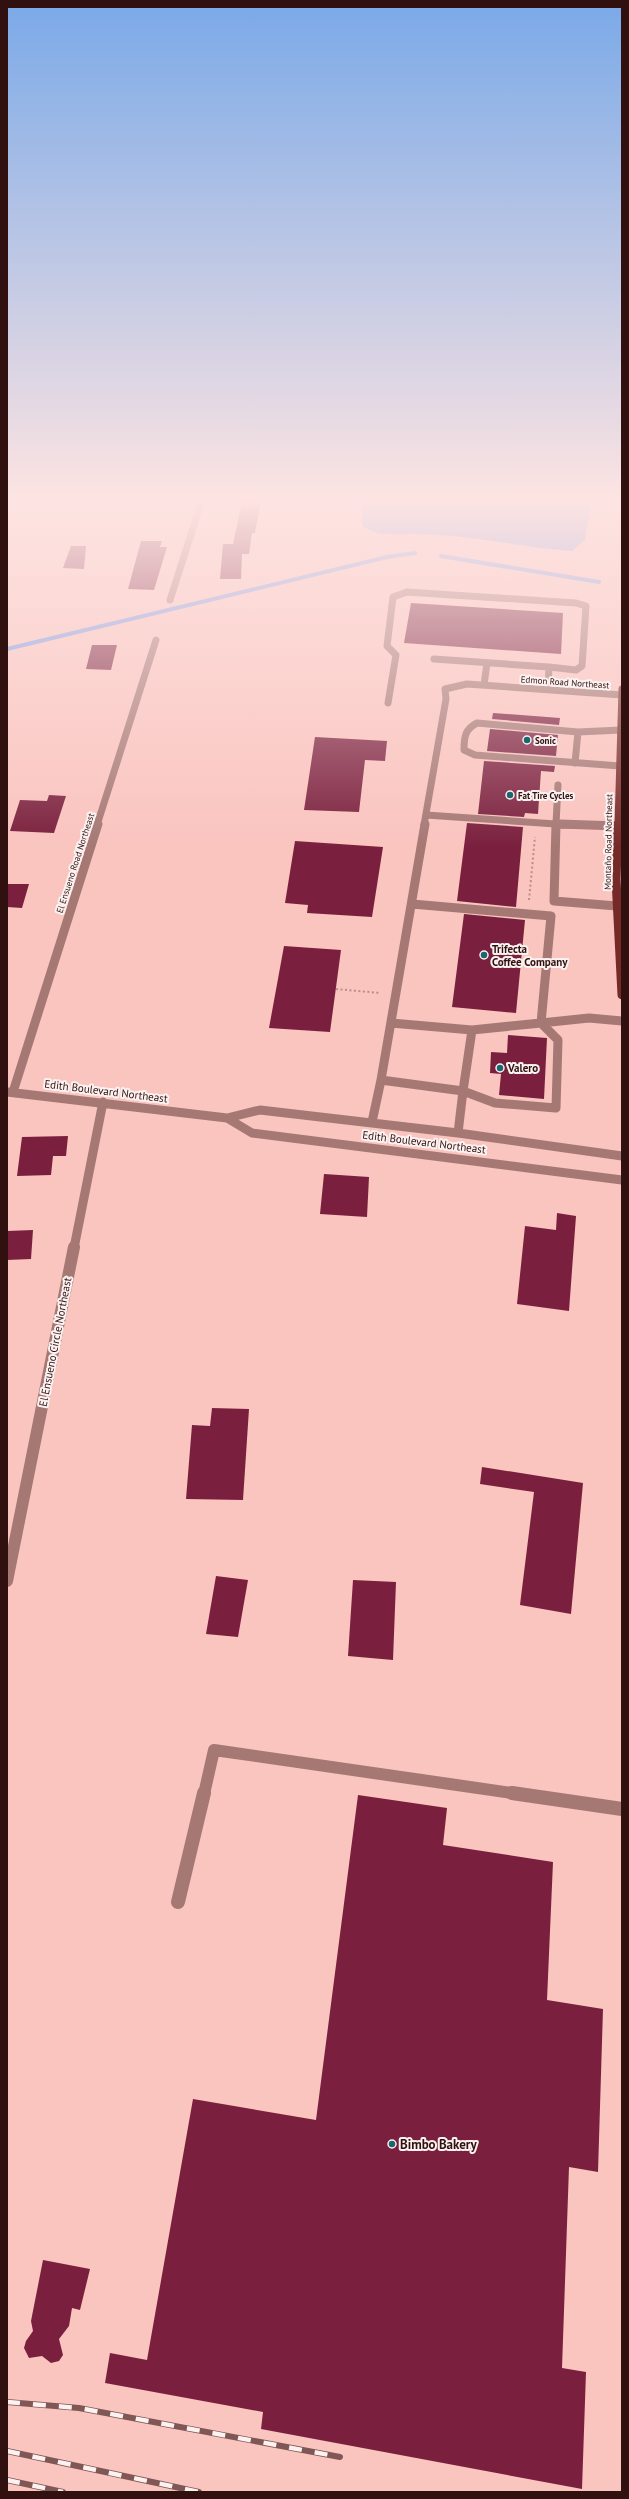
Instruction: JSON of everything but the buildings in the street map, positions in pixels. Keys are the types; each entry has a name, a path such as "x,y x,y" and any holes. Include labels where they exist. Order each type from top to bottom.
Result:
{"main road":[{"name":"Montaño Road Northeast","path":"622,689 617,906 622,995"}],"street":[{"path":"388,703 396,655 387,646 391,614"},
{"path":"434,660 576,670 582,666 585,614"},
{"name":"El Ensueno Road Northeast","path":"10,1092 156,640"},
{"path":"484,685 487,663"},
{"path":"548,689 549,667"},
{"name":"Edmon Road Northeast","path":"426,814 446,699 445,689 467,684 622,695"},
{"path":"620,766 475,755 464,750 464,738 469,727 477,723 578,732 621,730"},
{"path":"575,763 578,732"},
{"path":"558,785 554,901 617,906"},
{"path":"372,1122 381,1080 412,904 426,814 556,824 618,826"},
{"path":"412,904 552,916 541,1024"},
{"path":"391,1022 472,1030 589,1018 622,1021"},
{"path":"381,1080 463,1091 495,1103 556,1108 558,1040 541,1024"},
{"path":"458,1133 472,1030"},
{"name":"Edith Boulevard Northeast","path":"10,1092 227,1118 260,1110 372,1122 622,1156"},
{"name":"El Ensueno Circle Northeast","path":"7,1581 103,1102"},
{"name":"Edith Boulevard Northeast","path":"227,1118 252,1134 622,1180"},
{"path":"178,1902 214,1750 622,1809"}],"path":[{"path":"529,901 536,829"},
{"path":"336,988 380,993"}],"waterway":[{"path":"7,649 153,614"}],"railway":[{"path":"7,2402 79,2408 340,2457"},
{"path":"7,2451 199,2492"},
{"path":"7,2480 63,2492"}],"place":[{"name":"Sonic","path":"527,740"},
{"name":"Fat Tire Cycles","path":"510,795"},
{"name":"Trifecta Coffee Company","path":"484,955"},
{"name":"Valero","path":"500,1068"},
{"name":"Bimbo Bakery","path":"392,2144"}]}
